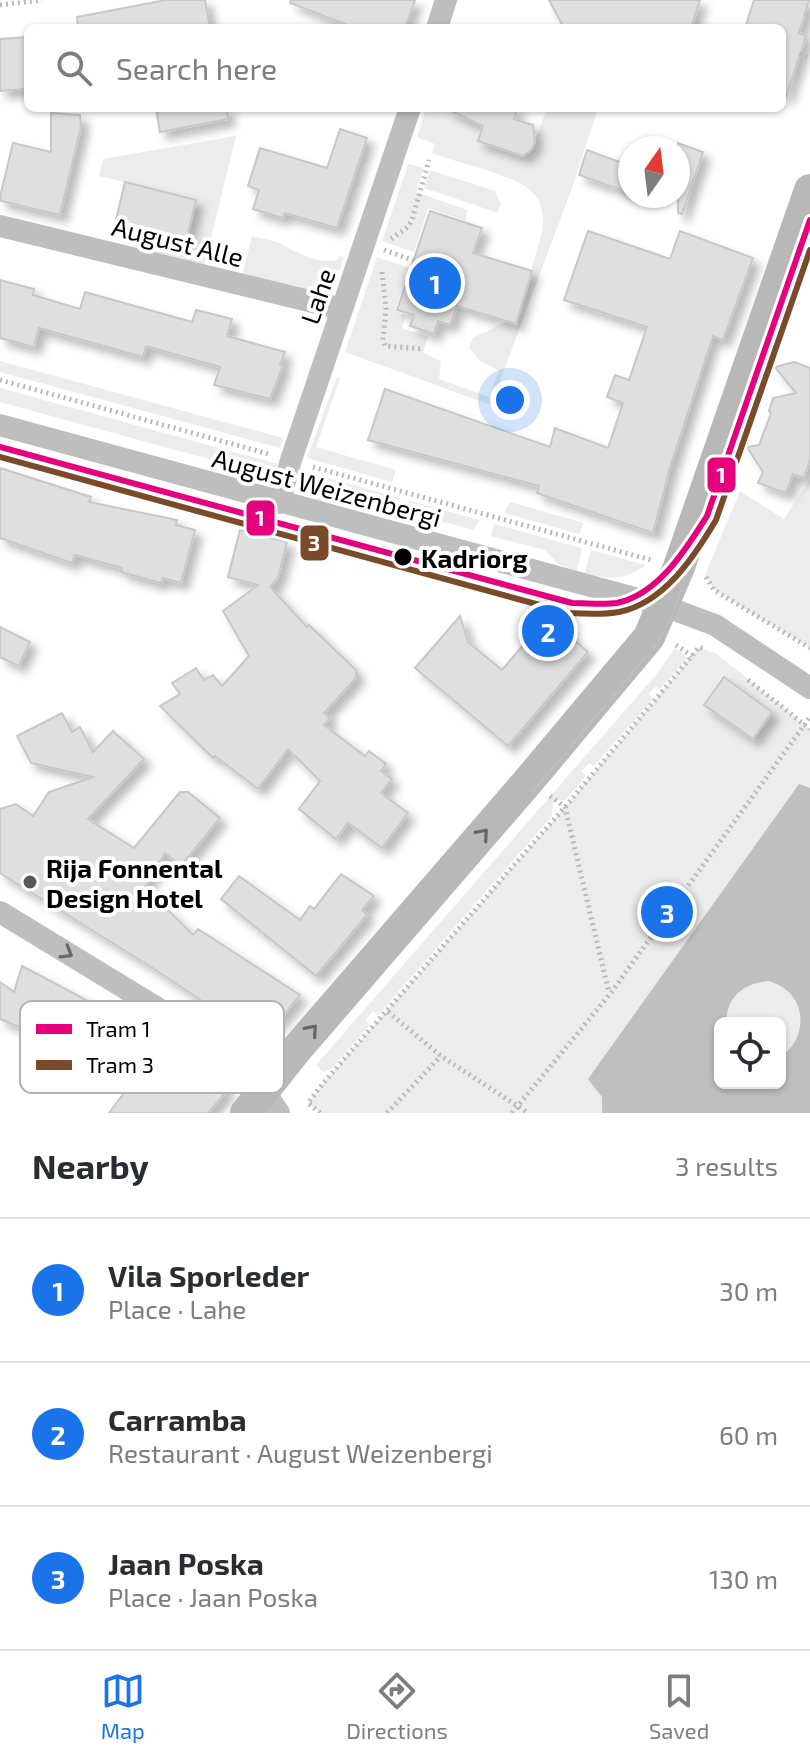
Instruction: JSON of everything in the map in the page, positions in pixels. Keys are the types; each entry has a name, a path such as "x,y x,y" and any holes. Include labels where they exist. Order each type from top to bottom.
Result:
{"street":[{"path":"438,24 446,0"},
{"name":"Lahe","path":"279,503 409,112"},
{"path":"284,1070 295,1051 649,637 664,606 810,190"},
{"name":"August Alle","path":"0,226 342,309"},
{"name":"August Weizenbergi","path":"0,425 664,606 715,625 810,688"},
{"path":"0,912 146,1001"}],"path":[{"path":"0,5 42,0"},
{"path":"800,54 810,58"},
{"path":"424,349 385,346 386,308 382,271 391,240 412,220 429,160"},
{"path":"0,380 644,558"},
{"path":"705,575 714,590 810,648"},
{"path":"676,645 692,656"},
{"path":"320,1113 308,1103 565,807 699,647 708,651"},
{"path":"739,672 807,727"},
{"path":"512,1113 610,994 807,727 810,717"},
{"path":"530,779 565,807 610,994"},
{"path":"388,1012 441,1056 528,1113"},
{"path":"387,1113 441,1056"}],"shaded area":[{"path":"425,112 488,112 478,141 522,156 535,142 546,112 597,112 572,188 491,405 345,352 377,257 409,268 395,311 406,315 402,328 428,337 423,353 441,361 439,379 489,397 499,371 480,361 469,348 473,338 507,321 516,324 542,232 541,206 529,189 521,184 432,153 435,144 417,137"},
{"path":"236,136 204,267 146,252 151,237 185,246 196,200 99,176 103,159"},
{"path":"408,164 424,168 416,192 468,210 465,220 428,208 414,252 382,241"},
{"path":"430,170 495,191 501,204 498,213 424,188"},
{"path":"252,236 279,243 314,259 329,261 344,257 330,299 242,276"},
{"path":"0,361 283,438 280,448 0,372"},
{"path":"337,377 340,378 316,447 396,470 392,482 307,458"},
{"path":"0,388 278,464 275,472 262,483 233,478 216,461 0,402"},
{"path":"300,470 400,498 397,509 352,496 329,502 310,498 300,483"},
{"path":"810,479 810,648 714,590 705,575 740,491 784,519"},
{"path":"408,500 480,520 473,530 404,511"},
{"path":"510,502 584,523 579,534 504,513"},
{"path":"494,524 582,548 577,571 558,564 545,550 491,536"},
{"path":"591,550 646,565 631,574 617,577 585,573"},
{"path":"699,647 717,654 810,729 810,1113 320,1113 308,1103 565,807"},
{"path":"675,648 688,658 660,689 656,686 649,694 653,699 594,766 589,763 582,771 586,776 566,800 553,801 552,816 378,1015 373,1011 365,1020 370,1025 330,1070 323,1072 316,1065 655,676"},
{"path":"799,784 810,788 810,1113 602,1113 602,1097 588,1079"}],"building":[{"path":"166,0 205,0 209,24 78,24 77,17"},
{"path":"291,0 415,0 406,24 345,24 290,3"},
{"path":"549,0 700,0 692,24 562,24"},
{"path":"754,0 809,0 799,33 806,36 786,97 786,24 746,24"},
{"path":"24,37 24,89 0,91 0,39"},
{"path":"157,112 227,112 228,119 160,132"},
{"path":"453,112 517,112 514,119 533,125 535,142 523,156 478,141 483,126"},
{"path":"51,113 80,115 81,127 60,215 1,201 0,197 13,143 51,152"},
{"path":"340,129 367,138 337,228 285,213 283,218 253,209 259,190 248,186 260,148 327,168"},
{"path":"690,147 703,152 690,190"},
{"path":"587,150 618,162 618,189 579,175"},
{"path":"125,182 196,200 185,246 114,228"},
{"path":"430,211 482,228 473,253 532,271 516,324 457,306 450,325 438,321 434,334 410,326 414,315 397,310"},
{"path":"588,231 670,259 680,231 753,258 723,340 713,336 670,468 653,533 537,493 539,486 368,440 385,389 550,447 555,428 608,448 623,403 607,397 615,375 629,380 647,327 564,300"},
{"path":"0,280 34,289 33,295 80,309 85,292 192,322 196,310 232,319 227,336 285,352 280,365 283,366 270,399 214,385 220,367 146,346 143,357 39,328 34,347 0,338"},
{"path":"794,362 810,368 810,459 804,478 793,474 786,493 758,483 763,472 747,447 759,445 773,398 796,393 775,367"},
{"path":"0,468 91,497 89,502 177,520 176,525 195,530 181,583 163,578 161,583 75,555 72,563 0,538"},
{"path":"240,530 287,542 278,578 270,587 307,627 309,625 356,670 356,678 324,713 330,718 324,725 365,756 369,751 386,764 381,771 392,779 381,793 408,813 382,848 348,823 336,839 299,809 320,781 288,749 258,789 215,756 213,758 160,706 180,694 172,683 196,668 204,680 213,675 222,686 249,656 223,611 258,585 228,577"},
{"path":"460,616 468,642 502,670 547,617 588,652 508,746 415,668"},
{"path":"0,627 30,642 19,666 0,657"},
{"path":"724,677 772,712 753,739 704,705"},
{"path":"62,713 72,732 80,727 93,752 113,731 144,759 88,819 134,848 180,792 188,792 220,818 181,866 165,853 142,893 169,911 193,935 198,929 300,995 284,1015 284,1001 202,1001 0,873 0,809 16,804 33,816 49,792 93,777 31,763 17,736"},
{"path":"341,874 374,896 362,910 367,915 316,976 221,899 239,876 300,920 310,906 314,909"},
{"path":"22,966 88,1001 20,1001 20,1027 0,1019 0,982 14,992"},
{"path":"124,1093 225,1093 208,1113 109,1113"}],"tram line":[{"name":"1","path":"0,447 572,603 617,603 632,598 658,580 680,556 707,516 810,220"},
{"name":"3","path":"0,457 569,613 619,612 635,607 664,589 688,563 716,520 810,250"},
{"path":"532,793 655,646 672,616 707,516"}],"place":[{"name":"Vila Sporleder","path":"435,283"},
{"name":"Kadriorg","path":"403,557"},
{"name":"Carramba","path":"548,631"},
{"name":"Rija Fonnental Design Hotel","path":"30,882"},
{"name":"Jaan Poska","path":"667,912"}]}
